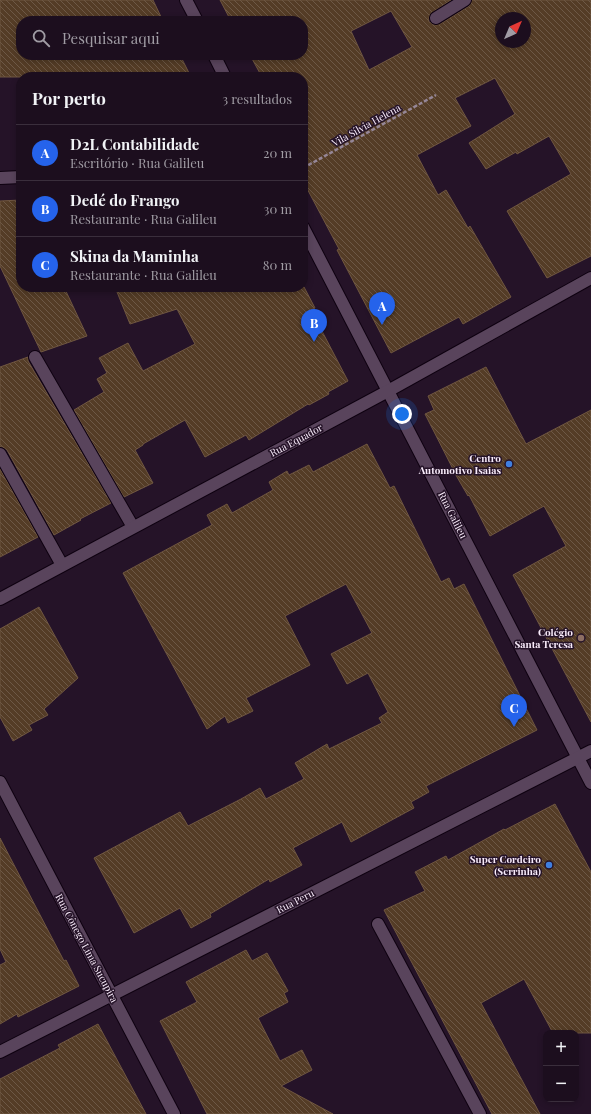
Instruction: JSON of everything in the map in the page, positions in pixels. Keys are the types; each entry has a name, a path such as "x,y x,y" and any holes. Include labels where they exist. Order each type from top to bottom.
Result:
{"street":[{"path":"186,0 194,16"},
{"path":"436,18 465,0"},
{"path":"216,60 222,72"},
{"path":"0,178 16,177"},
{"name":"Rua Galileu","path":"308,237 591,783"},
{"name":"Rua Equador","path":"0,598 388,391 591,278"},
{"path":"36,357 133,527"},
{"path":"0,454 62,565"},
{"name":"Rua Peru","path":"0,1052 111,994 591,751"},
{"name":"Rua Cônego Lima Sucupira","path":"0,782 174,1114"},
{"path":"378,924 480,1114"}],"path":[{"name":"Vila Sílvia Helena","path":"308,165 436,95"}],"building":[{"path":"0,0 153,0 161,16 16,16 16,60 182,60 188,72 16,72 16,77 0,77"},
{"path":"220,0 451,0 430,14 429,22 436,25 469,6 472,0 591,0 591,256 547,278 507,211 571,174 549,136 486,169 469,143 515,114 495,78 455,98 471,126 417,155 438,195 446,190 468,228 470,226 511,297 463,324 459,317 391,353 337,250 339,249 308,190 308,72 259,72 253,60 308,60 308,16 228,16","holes":["391,11 412,47 369,70 351,31"]},
{"path":"16,200 16,292 66,292 87,336 41,352 0,266 0,201"},
{"path":"117,292 307,292 315,308 311,310 348,381 328,392 329,394 309,405 308,404 249,440 246,435 205,457 185,420 135,450 153,483 124,497 74,410 104,392 97,379 107,373 99,358 128,343 143,371 195,344 177,309 130,324"},
{"path":"28,357 28,361 111,503 80,519 81,520 54,535 7,450 0,447 0,367"},
{"path":"486,367 526,444 591,410 591,722 513,575 566,546 544,506 490,536 469,495 468,496 457,477 425,414 434,410 428,396"},
{"path":"367,444 390,488 394,486 441,582 449,578 454,589 464,584 537,730 426,786 429,792 411,802 414,808 351,842 342,822 293,848 302,865 270,882 269,879 210,914 211,917 191,928 180,908 134,933 94,858 180,812 188,826 260,788 266,799 304,779 295,763 327,744 329,749 382,723 379,718 388,712 368,673 347,684 331,654 372,633 346,584 285,616 310,665 246,698 253,711 228,723 225,716 207,729 123,573 212,525 207,515 227,504 232,513 273,490 269,482 287,471 289,475 309,465 313,472"},
{"path":"0,469 38,537 0,557"},
{"path":"39,607 78,678 44,709 48,715 29,725 32,730 13,741 0,717 0,629"},
{"path":"555,804 591,872 591,1033 579,1033 579,1030 551,1030 524,979 481,1003 540,1114 492,1114 384,910 425,891 415,872 446,856 448,860 504,829 505,830"},
{"path":"0,838 64,961 66,960 79,986 18,1017 17,1014 0,1024 0,965 6,962 0,949"},
{"path":"246,950 252,961 267,953 288,991 284,993 288,1002 258,1018 280,1061 302,1050 312,1070 281,1086 333,1114 207,1114 160,1021 197,1002 186,982"},
{"path":"98,1024 146,1114 0,1114 0,1079 60,1048 58,1045"}],"place":[{"name":"D2L Contabilidade","path":"382,325"},
{"name":"Dedé do Frango","path":"314,342"},
{"name":"Centro Automotivo Isaias","path":"509,464"},
{"name":"Colégio Santa Teresa","path":"581,638"},
{"name":"Skina da Maminha","path":"514,727"},
{"name":"Super Cordeiro (Serrinha)","path":"549,865"}]}
